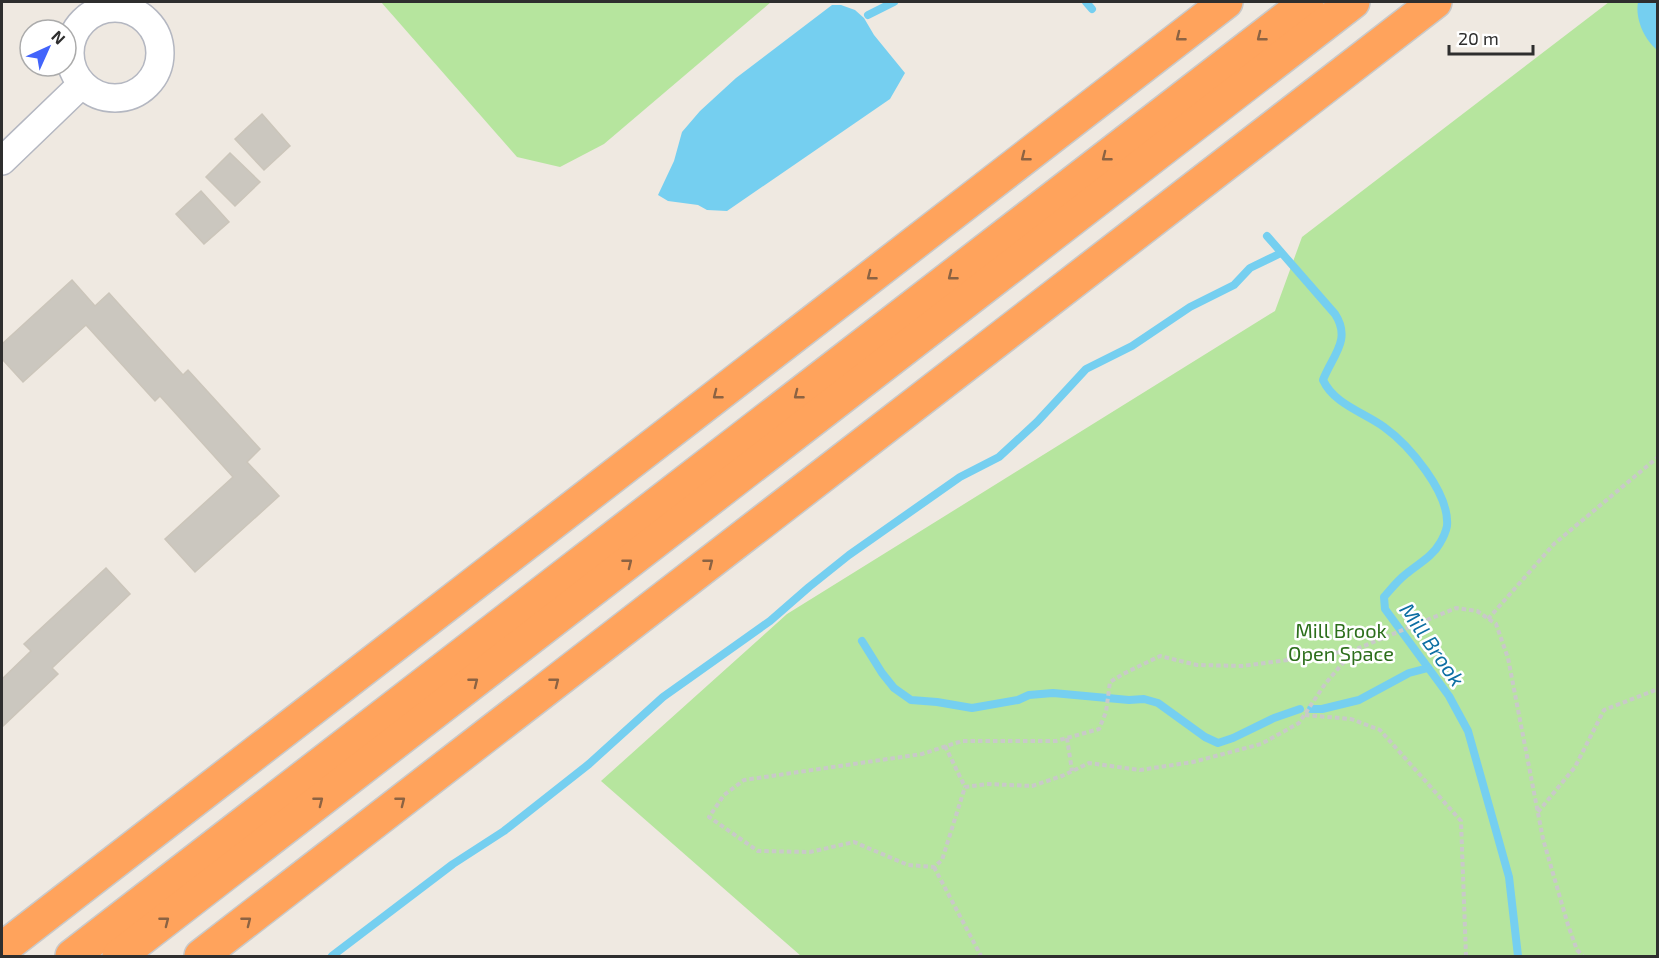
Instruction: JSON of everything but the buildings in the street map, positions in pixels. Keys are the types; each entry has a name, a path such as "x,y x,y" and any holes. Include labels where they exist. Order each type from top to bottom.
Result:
{"highway":[{"path":"2,949 1226,2"},
{"path":"72,957 1307,2"},
{"path":"119,957 1353,2"},
{"path":"201,957 1435,2"}],"street":[{"path":"2,161 82,84"}],"path":[{"path":"1488,619 1554,544 1658,457"},
{"path":"945,746 965,787 942,860 934,867 908,865 854,842 810,852 758,850 709,817 724,795 744,780 922,754 945,746 962,741 1056,741 1099,729 1106,712 1110,682 1160,656 1197,665 1242,666 1354,650 1456,608 1477,611 1496,624 1508,658 1538,813 1568,925 1577,951 1583,957"},
{"path":"965,787 987,784 1032,786 1089,763 1140,770 1193,762 1261,744 1299,723 1325,684 1354,650"},
{"path":"1538,813 1575,767 1604,710 1658,689"},
{"path":"1304,715 1352,719 1380,729 1461,821 1466,957"},
{"path":"1067,738 1072,771"},
{"path":"934,867 981,957"}],"green space":[{"path":"381,2 771,2 604,144 560,167 517,157"},
{"name":"Mill Brook Open Space","path":"1609,2 1657,2 1657,956 801,956 601,781 787,614 1275,311 1302,237"}],"water":[{"path":"1638,2 1657,2 1657,50 1648,40 1642,28 1638,15"},
{"path":"832,5 841,5 855,10 864,18 874,35 905,73 890,99 727,211 707,210 698,205 668,201 658,195 674,161 682,132 700,111 736,78"}],"waterway":[{"path":"868,15 894,2"},
{"name":"Mill Brook","path":"1086,2 1092,9"},
{"name":"Mill Brook","path":"1267,236 1335,314 1340,323 1342,332 1339,348 1323,380 1328,388 1342,401 1384,427 1405,445 1426,471 1442,499 1447,526 1442,539 1437,548 1400,579 1384,597 1385,609 1449,696 1468,731 1509,877 1518,956"},
{"path":"332,956 453,864 504,831 589,764 663,697 770,621 849,555 960,477 999,457 1037,422 1086,369 1132,346 1190,307 1234,285 1250,268 1281,253"},
{"path":"862,641 894,688 911,700 972,708 1018,700 1029,695 1053,693 1129,700 1144,699 1158,703 1205,737 1218,743 1300,709"},
{"path":"1311,709 1322,709 1359,700 1409,673 1428,668"}]}
